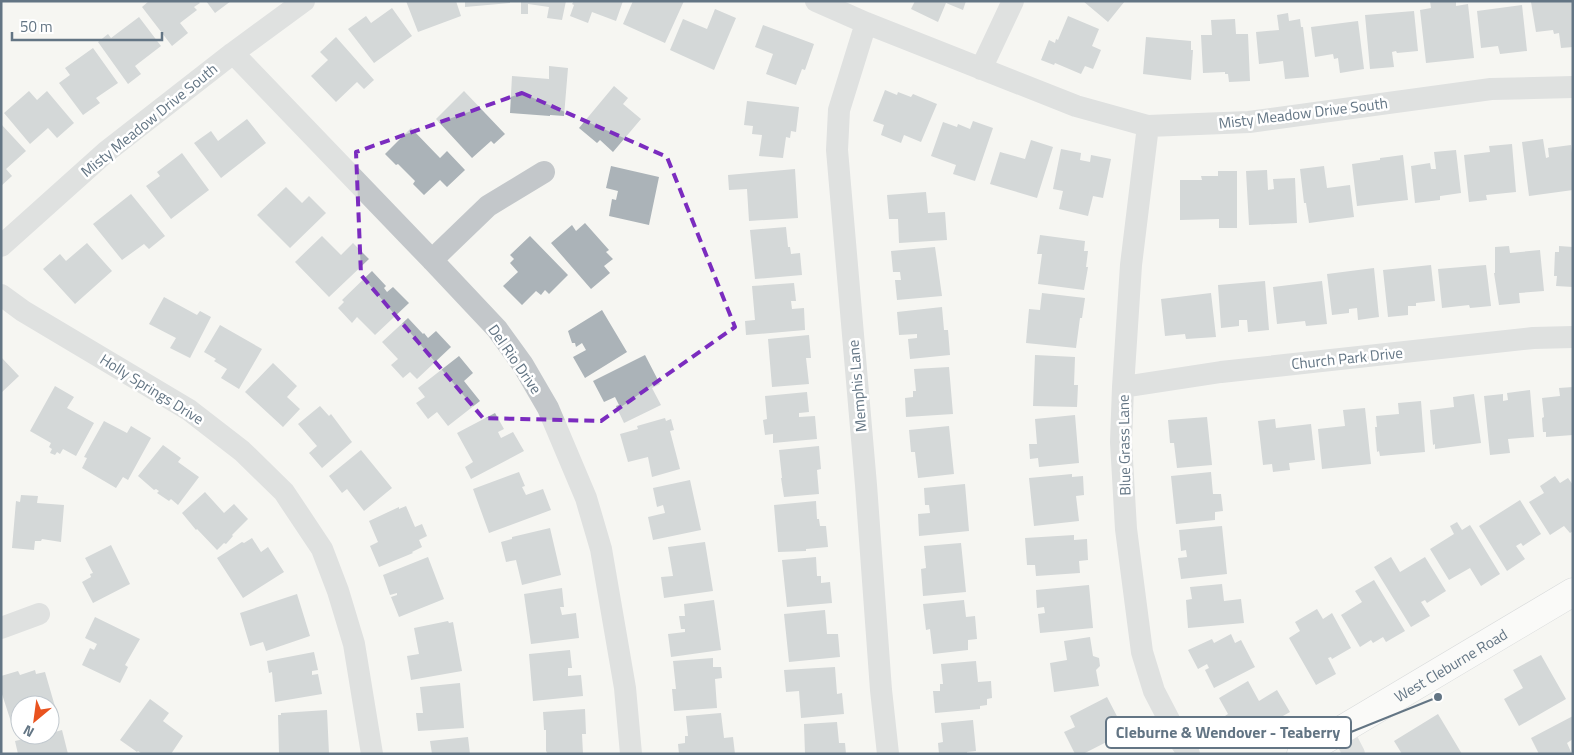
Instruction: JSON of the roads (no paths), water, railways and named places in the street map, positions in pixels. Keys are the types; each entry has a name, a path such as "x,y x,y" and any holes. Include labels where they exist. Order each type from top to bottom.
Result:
{"street":[{"name":"Misty Meadow Drive South","path":"1,246 106,152 233,53 304,1"},
{"name":"Misty Meadow Drive South","path":"816,1 866,23 1076,106 1148,126 1249,122 1490,89 1573,87"},
{"path":"982,69 1013,1"},
{"name":"Memphis Lane","path":"866,23 839,110 837,150 881,690 888,754"},
{"name":"Del Rio Drive","path":"233,53 497,329 523,365 548,408 586,498 601,549 624,688 631,754"},
{"name":"Blue Grass Lane","path":"1148,126 1131,265 1123,387 1121,442 1126,529 1142,652 1154,691 1180,741 1189,754"},
{"path":"432,260 488,206 544,172"},
{"name":"Holly Springs Drive","path":"1,295 23,311 189,410 242,451 284,492 322,550 338,591 354,644 372,754"},
{"name":"Church Park Drive","path":"1123,387 1221,372 1533,338 1573,337"},
{"name":"West Cleburne Road","path":"1301,754 1572,595"},
{"path":"1,628 39,614"},
{"path":"1341,729 1354,754"}],"place":[{"name":"Cleburne & Wendover - Teaberry","path":"1438,697"}]}
